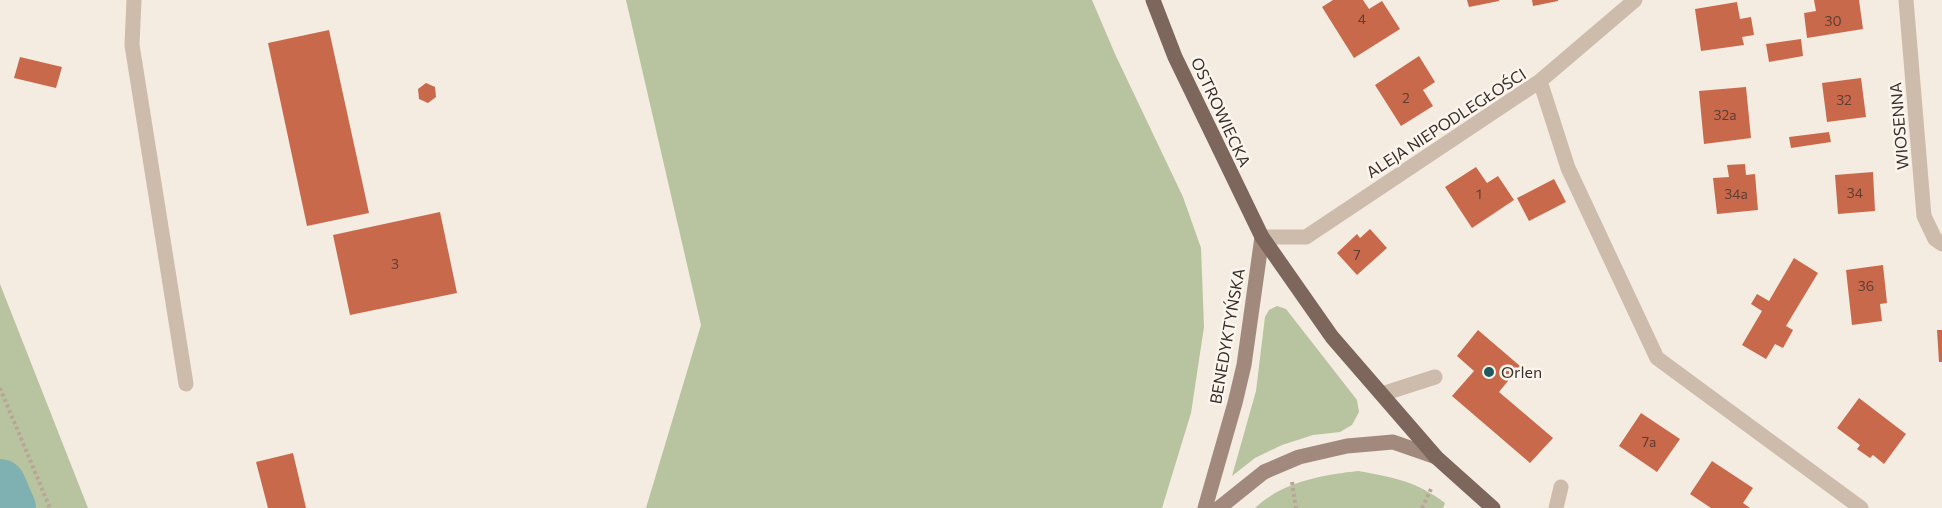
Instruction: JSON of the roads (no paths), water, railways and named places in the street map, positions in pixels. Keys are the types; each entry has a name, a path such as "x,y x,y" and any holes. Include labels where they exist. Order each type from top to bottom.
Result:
{"main road":[{"name":"OSTROWIECKA","path":"1153,0 1175,57 1262,237"},
{"path":"1262,237 1332,337 1436,457 1493,508"}],"street":[{"path":"134,0 132,45 186,384"},
{"path":"1540,81 1635,0"},
{"name":"WIOSENNA","path":"1906,0 1924,216 1935,239 1942,244"},
{"name":"ALEJA NIEPODLEGŁOŚCI","path":"1262,237 1306,237 1540,81 1568,168 1657,358 1861,508"},
{"name":"BENEDYKTYŃSKA","path":"1205,508 1244,365 1262,237"},
{"path":"1382,394 1435,377"},
{"path":"1219,508 1263,472 1299,457 1347,446 1393,442 1436,457"},
{"path":"1556,508 1561,488"}],"waterway":[{"path":"0,485 10,508"}],"place":[{"name":"Orlen","path":"1489,372"}]}
